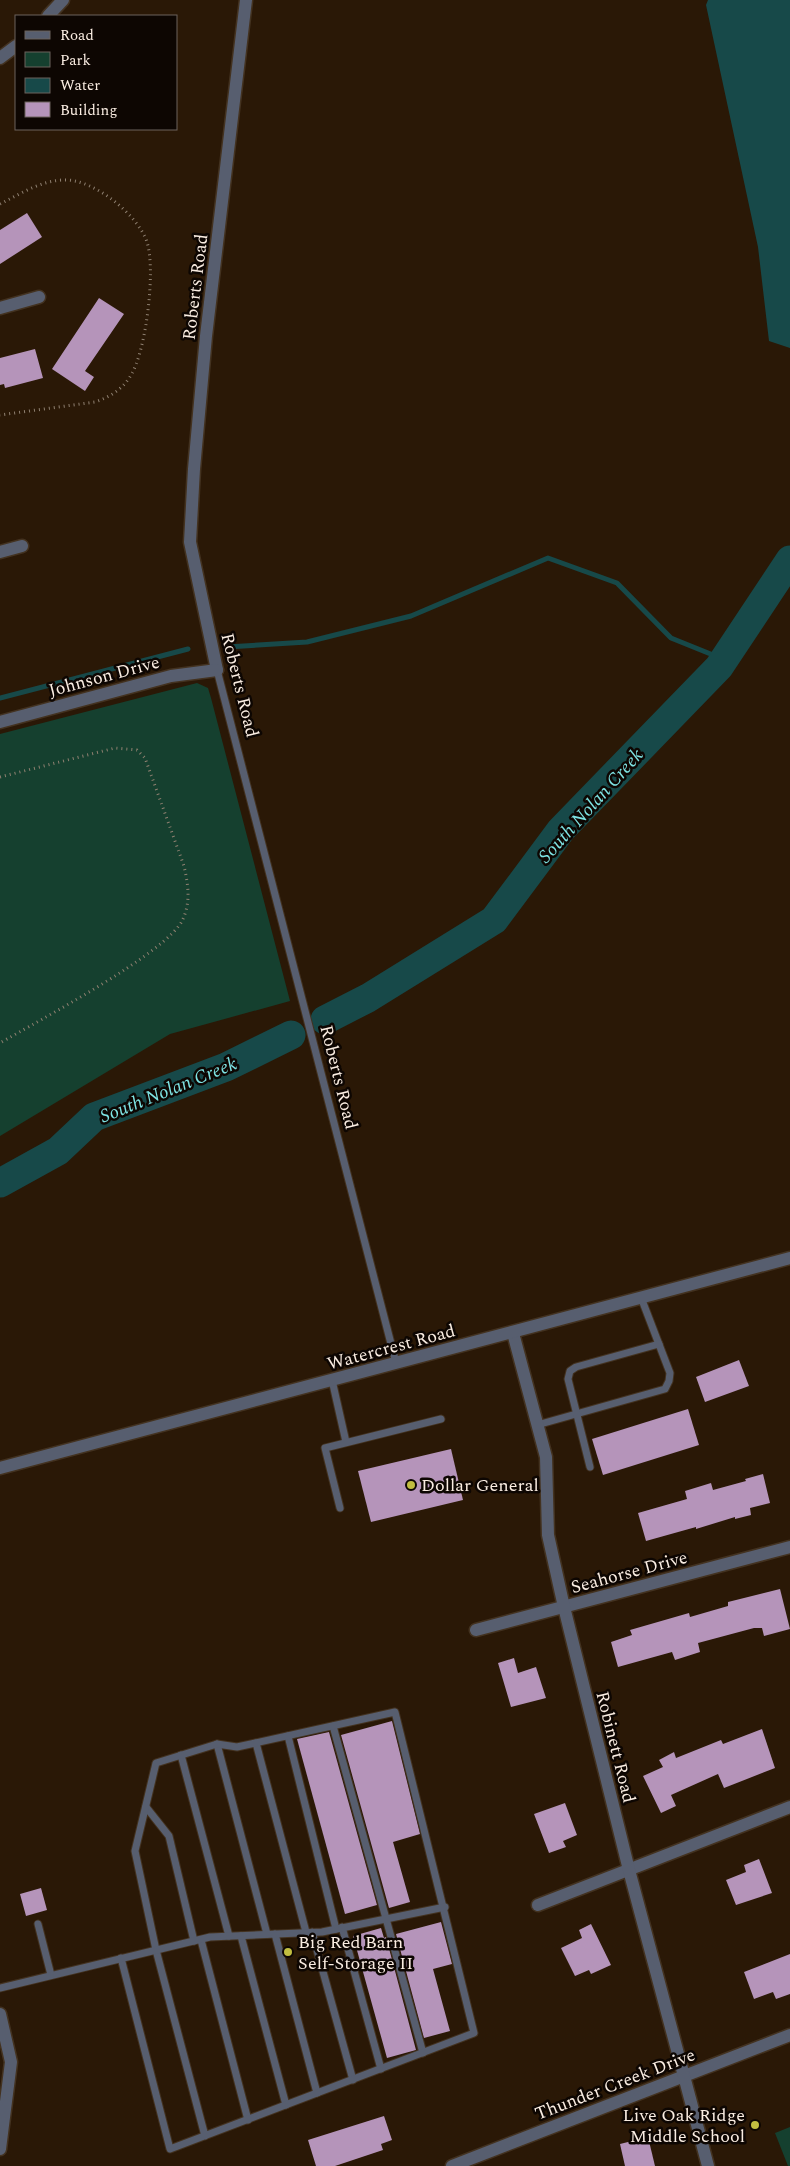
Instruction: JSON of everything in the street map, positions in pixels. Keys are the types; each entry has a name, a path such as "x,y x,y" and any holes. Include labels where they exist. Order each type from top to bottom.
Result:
{"street":[{"path":"49,15 63,0"},
{"name":"Roberts Road","path":"217,670 190,542 194,469 206,336 246,0"},
{"path":"0,58 15,47"},
{"path":"0,308 38,297"},
{"path":"0,552 22,546"},
{"name":"Johnson Drive","path":"0,722 171,676 217,670"},
{"name":"Watercrest Road","path":"0,1468 642,1300 790,1258"},
{"name":"Robinett Road","path":"513,1333 546,1458 548,1536 564,1607 628,1870 708,2166"},
{"name":"Seahorse Drive","path":"476,1630 790,1547"},
{"path":"538,1905 790,1807"},
{"path":"0,2014 5,2062 0,2149"},
{"name":"Thunder Creek Drive","path":"452,2166 790,2035"}],"lane":[{"name":"Roberts Road","path":"217,670 396,1363"},
{"path":"537,1425 665,1389 670,1373 642,1300"},
{"path":"590,1467 568,1379 570,1372 576,1367 659,1344"},
{"path":"332,1380 346,1442"},
{"path":"340,1508 325,1448 441,1418"},
{"path":"121,1958 170,2149 205,2136 248,2120 286,2105 317,2094 474,2033 445,1907 395,1712 237,1747 217,1744 156,1763 135,1851 156,1950 205,2136"},
{"path":"333,1726 384,1918 423,2053"},
{"path":"288,1736 339,1928 382,2069"},
{"path":"256,1743 353,2080"},
{"path":"217,1744 317,2094"},
{"path":"181,1755 229,1936"},
{"path":"146,1807 169,1836 248,2120"},
{"path":"0,1988 198,1940 339,1928 445,1907"},
{"path":"38,1924 51,1976"},
{"path":"241,1936 286,2105"}],"path":[{"path":"0,204 46,182 62,180 83,182 101,190 143,232 151,258 143,344 137,363 122,387 109,397 95,402 0,415"},
{"path":"0,777 115,748 137,750 145,758 184,866 189,901 183,920 168,938 140,960 0,1043"}],"green space":[{"path":"197,683 208,688 211,698 290,1001 170,1034 0,1136 0,734"},
{"path":"790,2127 790,2166 788,2166 775,2133"}],"water":[{"path":"708,0 790,0 790,348 769,341 758,247 706,5"}],"building":[{"path":"27,213 42,237 0,264 0,230"},
{"path":"99,298 124,314 85,371 94,377 85,391 52,369"},
{"path":"35,349 43,378 5,388 4,384 0,385 0,358"},
{"path":"739,1360 749,1386 705,1402 696,1377"},
{"path":"688,1409 699,1445 603,1475 592,1439"},
{"name":"Dollar General","path":"451,1449 463,1500 371,1522 358,1471"},
{"path":"763,1474 770,1503 750,1508 751,1515 735,1519 735,1517 646,1541 638,1513 687,1499 685,1491 711,1483 713,1490"},
{"path":"780,1589 790,1629 764,1636 762,1628 754,1628 698,1643 700,1652 675,1660 672,1652 618,1667 611,1642 632,1635 630,1630 689,1613 690,1617 728,1606 728,1602"},
{"path":"514,1658 518,1673 536,1667 546,1698 511,1707 498,1663"},
{"path":"392,1721 420,1834 393,1842 410,1902 389,1908 341,1735"},
{"path":"762,1729 775,1768 724,1788 718,1774 671,1795 676,1806 661,1813 643,1776 663,1767 659,1760 674,1752 676,1758 721,1740 723,1744"},
{"path":"329,1732 377,1905 345,1914 297,1739"},
{"path":"565,1803 577,1835 563,1841 566,1847 549,1853 534,1814"},
{"path":"759,1859 772,1893 736,1905 726,1880 746,1872 744,1865"},
{"path":"41,1888 47,1910 26,1916 20,1894"},
{"path":"441,1922 452,1964 433,1969 450,2031 424,2038 396,1934"},
{"path":"591,1924 611,1965 591,1974 589,1970 575,1976 561,1948 582,1938 579,1930"},
{"path":"381,1928 384,1938 386,1937 416,2050 387,2058 353,1936"},
{"path":"790,1954 790,1994 776,1999 773,1992 754,1999 744,1972"},
{"path":"384,2116 392,2140 381,2144 383,2150 335,2166 316,2166 308,2140"},
{"path":"648,2137 655,2166 625,2166 620,2144"}],"waterway":[{"path":"227,647 307,642 411,616 548,558 617,583 671,638 723,659"},
{"name":"South Nolan Creek","path":"325,1020 368,998 494,920 561,830 719,667 790,560"},
{"path":"0,698 188,649"},
{"name":"South Nolan Creek","path":"0,1183 58,1151 94,1117 226,1067 291,1035"}],"place":[{"name":"Dollar General","path":"411,1485"},
{"name":"Big Red Barn Self-Storage II","path":"288,1952"},
{"name":"Live Oak Ridge Middle School","path":"755,2125"}]}
